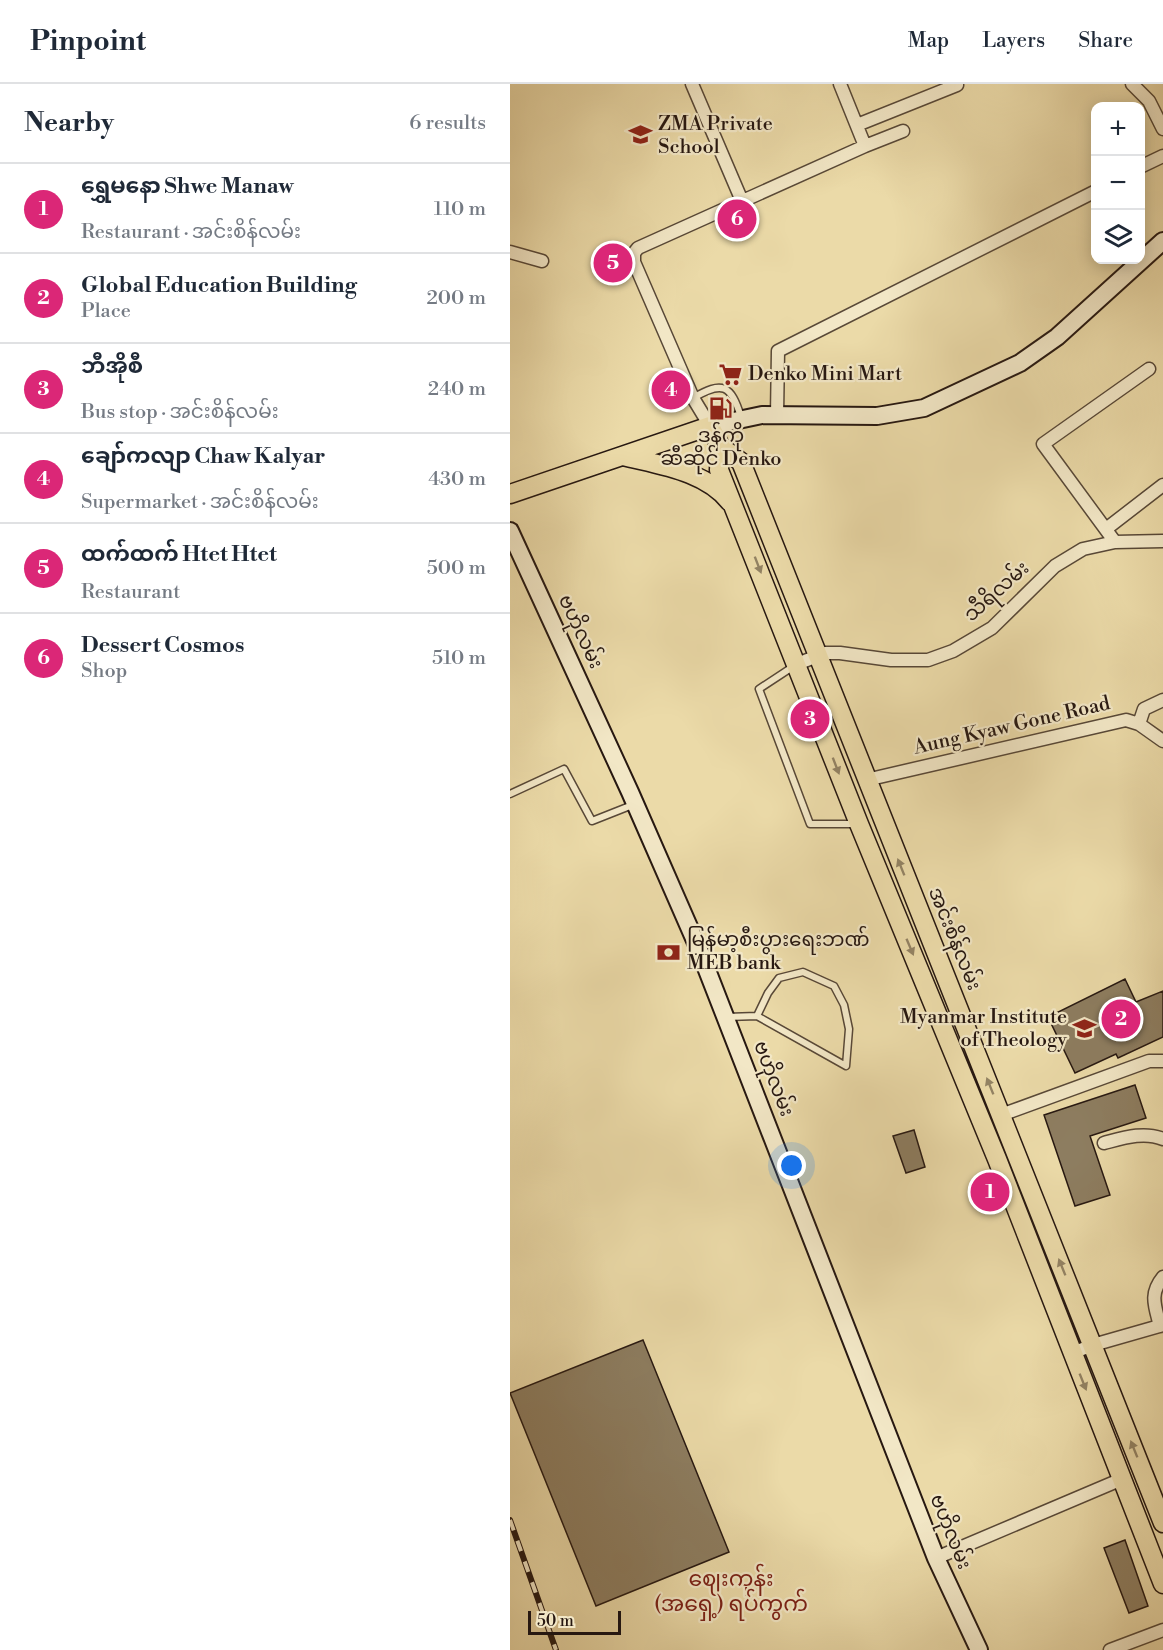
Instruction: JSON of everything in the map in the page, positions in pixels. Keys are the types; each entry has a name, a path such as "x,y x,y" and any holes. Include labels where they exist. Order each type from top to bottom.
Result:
{"main road":[{"path":"510,494 710,426 741,419 777,415 877,416 924,408 1020,363 1057,337 1163,241"},
{"name":"အင်းစိန်လမ်း","path":"710,426 720,446 741,462 1163,1523"},
{"name":"အင်းစိန်လမ်း","path":"720,446 719,470 859,824 997,1159 1162,1576"},
{"name":"အင်းစိန်လမ်း","path":"623,456 668,467 704,481 724,494 736,511"},
{"name":"ဗဟိုလမ်း","path":"510,531 636,804 700,952 936,1558 979,1650"},
{"path":"891,902 912,893"},
{"path":"950,1045 970,1037"},
{"path":"997,1159 1016,1153"}],"street":[{"path":"692,84 742,201"},
{"path":"840,84 865,146"},
{"path":"1132,84 1149,101 1163,129"},
{"path":"857,125 957,85"},
{"path":"710,426 693,398 634,262 634,253 638,248 903,131"},
{"path":"1145,165 1163,156"},
{"path":"777,415 778,351 1091,193"},
{"path":"510,252 542,261"},
{"path":"1115,542 1043,444 1149,369"},
{"path":"1106,529 1163,485"},
{"name":"သီရိလမ်း","path":"796,664 825,653 891,660 928,660 954,651 992,628 1055,566 1083,549 1115,542 1163,541"},
{"path":"1138,724 1144,709 1163,700"},
{"name":"Aung Kyaw Gone Road","path":"866,780 1126,720 1138,724 1163,741"},
{"path":"1001,1115 1149,1061 1163,1061"},
{"path":"1104,1143 1134,1135 1155,1136 1163,1139"},
{"path":"1072,1353 1162,1325 1154,1300 1156,1286 1163,1277"},
{"path":"936,1558 1122,1479"},
{"path":"1110,1650 1163,1630"}],"lane":[{"path":"693,398 711,388 722,387 732,395 741,419"},
{"path":"796,664 759,689 810,824 859,824"},
{"path":"510,794 564,769 592,821 636,804"},
{"path":"726,1017 757,1016 846,1066 849,1029 844,1005 834,986 803,972 779,978 768,993 757,1016"}],"building":[{"path":"1125,979 1136,1002 1163,991 1163,1037 1118,1058 1116,1054 1075,1073 1048,1017"},
{"path":"1135,1085 1146,1118 1090,1136 1110,1195 1075,1206 1044,1115"},
{"path":"914,1130 925,1167 906,1173 893,1136"},
{"path":"643,1340 729,1552 596,1606 510,1393"},
{"path":"1125,1540 1148,1606 1129,1613 1104,1548"}],"railway":[{"path":"510,1520 556,1650"}],"place":[{"name":"ZMA Private School","path":"640,135"},
{"name":"Dessert Cosmos","path":"737,219"},
{"name":"ထက်ထက် Htet Htet","path":"613,263"},
{"name":"Denko Mini Mart","path":"730,374"},
{"name":"ချော်ကလျာ Chaw Kalyar","path":"671,390"},
{"name":"ဒန်ကို ဆီဆိုင် Denko","path":"721,408"},
{"name":"ဘီအိုစီ","path":"810,719"},
{"name":"မြန်မာ့စီးပွားရေးဘဏ် MEB bank","path":"669,952"},
{"name":"Global Education Building","path":"1121,1019"},
{"name":"Myanmar Institute of Theology","path":"1085,1028"},
{"name":"ရွှေမနော Shwe Manaw","path":"990,1192"}],"district":[{"name":"ဈေးကုန်း (အရှေ့) ရပ်ကွက်","path":"731,1592"}]}
